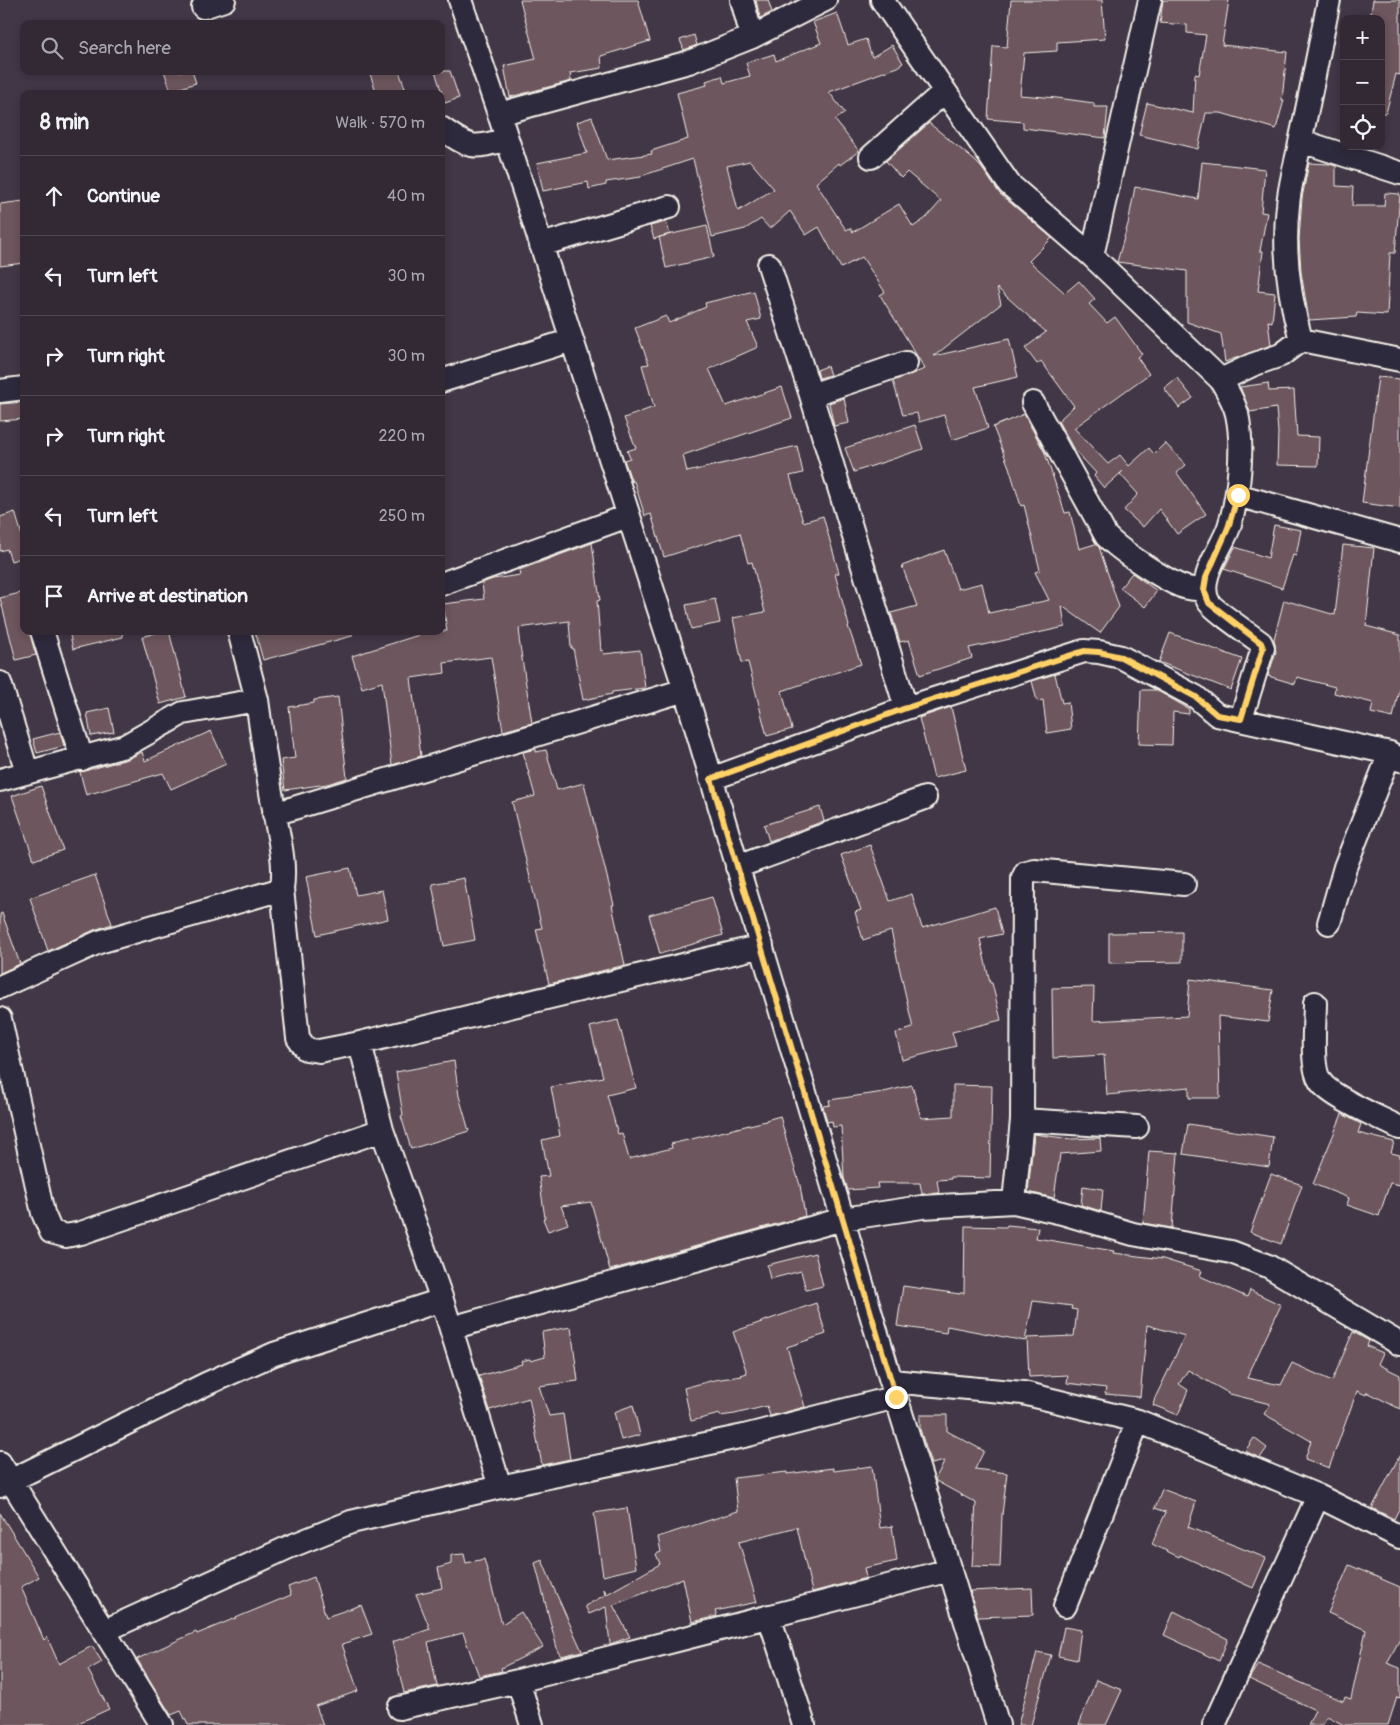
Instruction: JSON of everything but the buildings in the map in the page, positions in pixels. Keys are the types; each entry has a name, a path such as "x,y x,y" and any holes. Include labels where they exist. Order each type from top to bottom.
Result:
{"street":[{"path":"203,7 224,0"},
{"path":"460,0 499,114 685,690 894,1389 998,1725"},
{"path":"742,0 752,37"},
{"path":"499,114 689,62 752,37 825,0"},
{"path":"882,0 1009,184 1092,256 1221,380 1230,396 1237,415 1239,445 1238,495 1228,528 1206,578 1204,590 1209,603 1261,643 1263,648 1241,719"},
{"path":"1092,256 1150,0"},
{"path":"1301,340 1293,312 1286,242 1289,196 1293,168 1301,141 1329,0"},
{"path":"871,157 945,91"},
{"path":"445,130 471,146 481,146 507,139"},
{"path":"1301,141 1400,173"},
{"path":"541,245 669,207"},
{"path":"769,265 811,395 906,708"},
{"path":"445,380 572,340"},
{"path":"1221,380 1252,365 1281,355 1301,340 1400,360"},
{"path":"811,395 906,363"},
{"path":"0,391 20,388"},
{"path":"1033,403 1106,536 1114,545 1172,582 1183,587 1204,590"},
{"path":"1238,495 1400,541"},
{"path":"445,583 628,516"},
{"path":"43,635 82,759"},
{"path":"240,635 257,700 274,814 283,853 284,875 282,888 298,1038 306,1049 319,1052 360,1043 762,946"},
{"path":"711,779 906,708 1084,651 1121,657 1196,697 1217,715 1395,756 1345,868 1329,923"},
{"path":"0,683 28,772"},
{"path":"274,814 685,690"},
{"path":"0,780 125,746 183,713 257,700"},
{"path":"737,867 925,798"},
{"path":"1014,1202 1022,1120 1023,878 1026,872 1034,870 1184,884"},
{"path":"0,988 99,942 282,888"},
{"path":"1316,1003 1314,1056 1319,1080 1330,1092 1400,1128"},
{"path":"0,1019 43,1213 51,1232 66,1236 82,1233 382,1130"},
{"path":"360,1043 382,1130 442,1300 500,1487"},
{"path":"1022,1120 1137,1127"},
{"path":"451,1328 843,1219 922,1207 1014,1202 1062,1213 1133,1234 1230,1252 1268,1266 1400,1344"},
{"path":"162,1725 4,1476 274,1354 442,1300"},
{"path":"104,1631 289,1547 351,1522 500,1487 744,1436 894,1389 1023,1393 1138,1421 1318,1496 1400,1537"},
{"path":"1065,1606 1138,1421"},
{"path":"1214,1725 1318,1496"},
{"path":"398,1708 518,1681 950,1570"},
{"path":"769,1616 804,1725"},
{"path":"518,1681 532,1725"}],"route":[{"path":"896,1397 711,779 906,708 1084,651 1121,657 1196,697 1217,715 1241,719 1263,648 1261,643 1209,603 1204,590 1206,578 1228,528 1238,495"}]}
